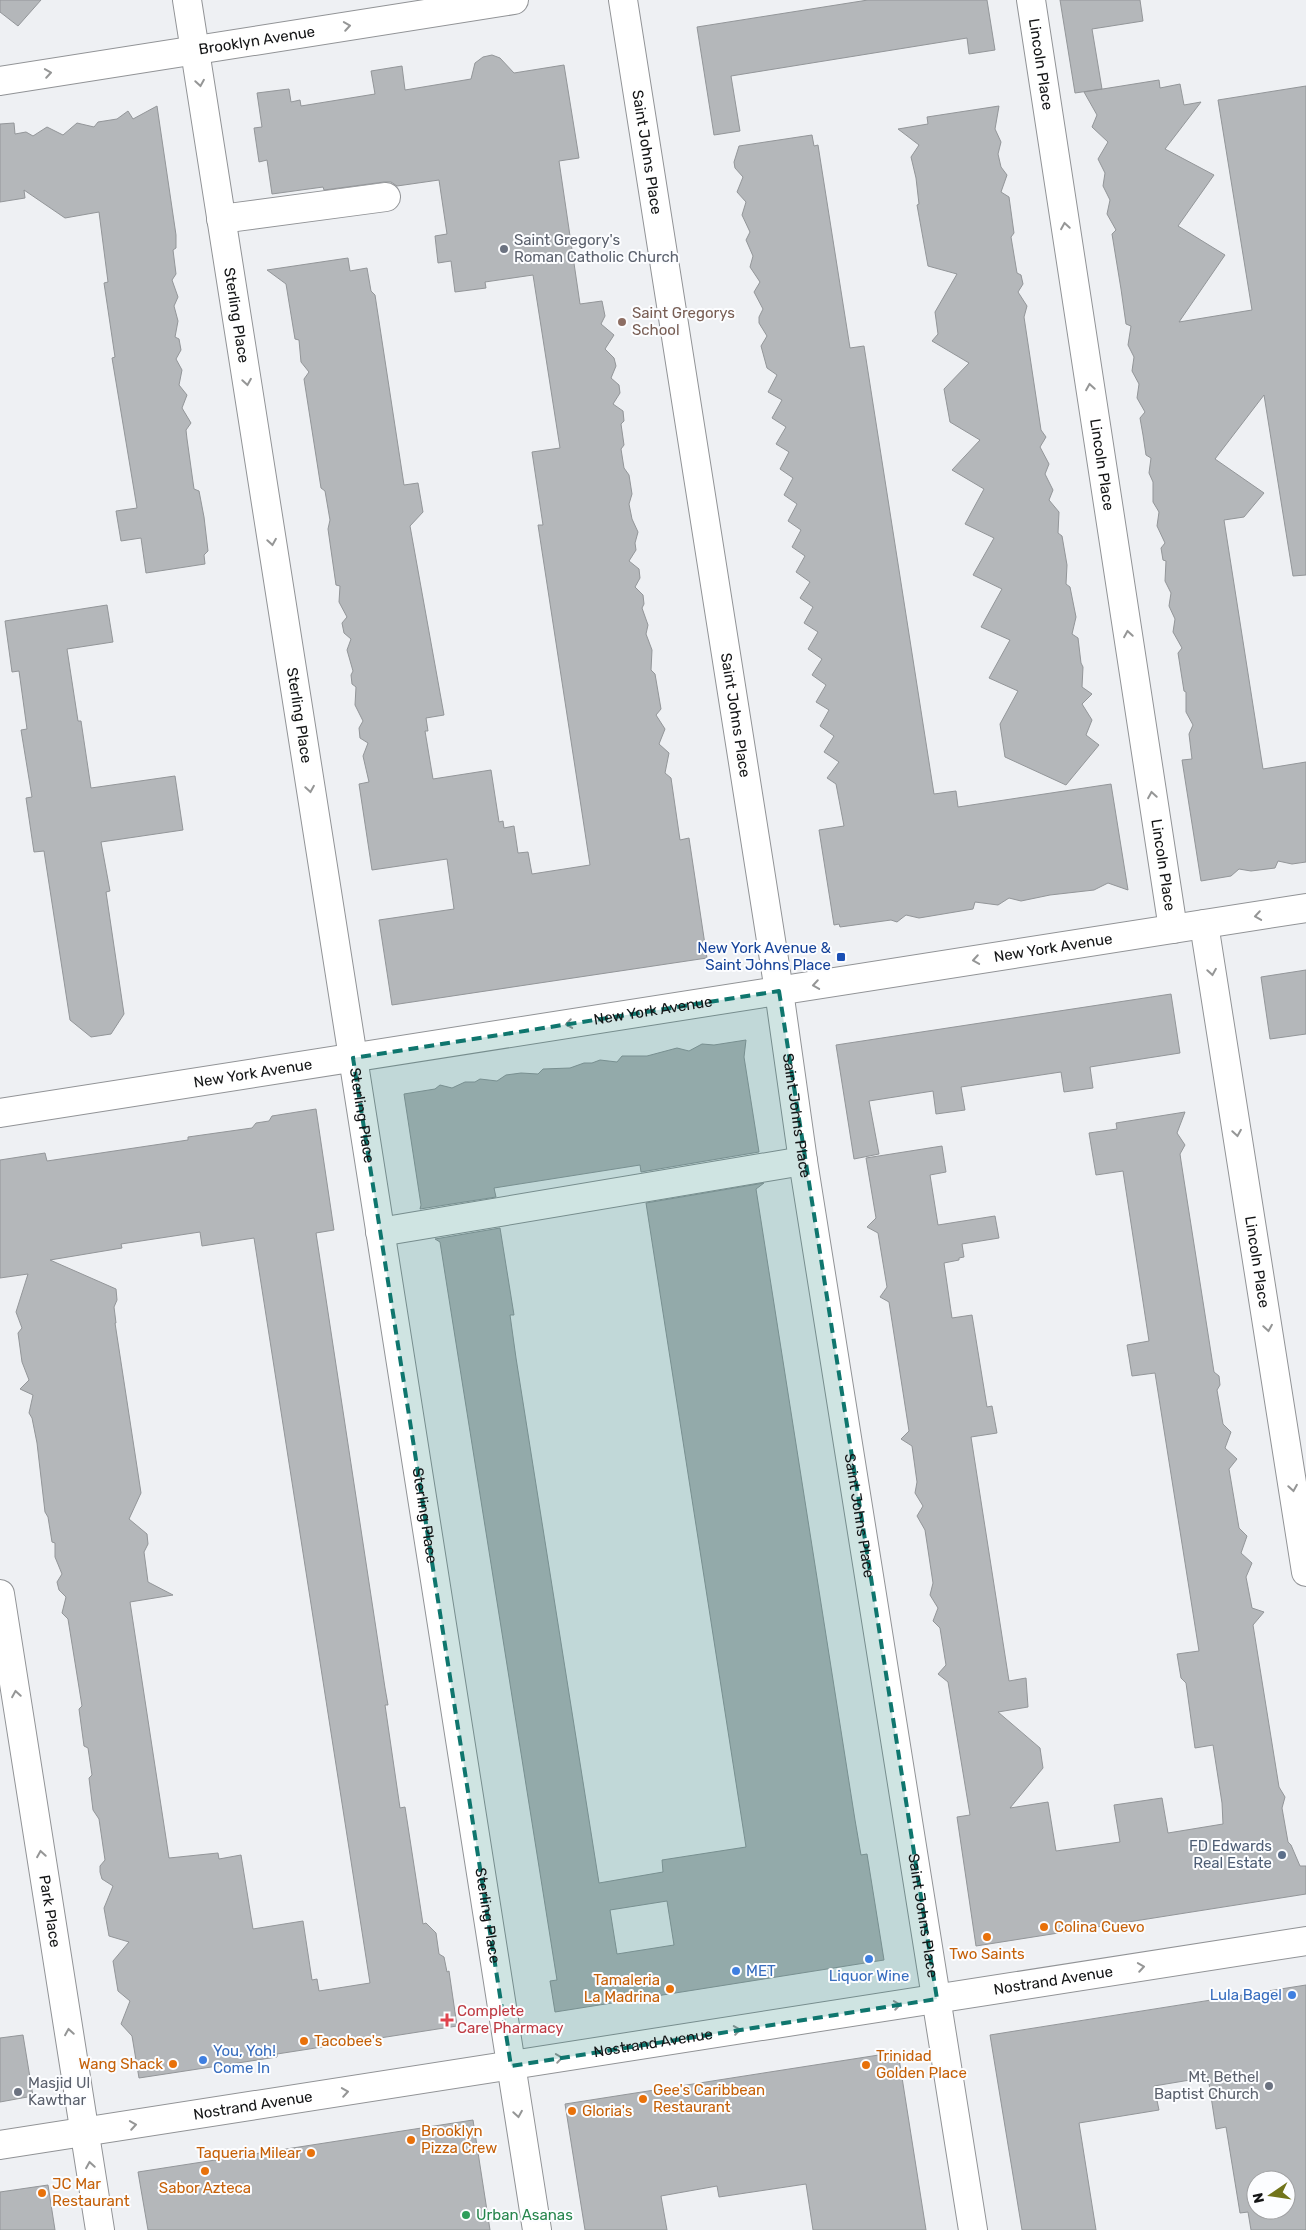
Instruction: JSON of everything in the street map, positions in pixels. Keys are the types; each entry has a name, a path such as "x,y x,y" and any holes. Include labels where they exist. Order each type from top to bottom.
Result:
{"street":[{"name":"Sterling Place","path":"187,0 537,2230"},
{"name":"Brooklyn Avenue","path":"0,81 514,0"},
{"name":"Saint Johns Place","path":"623,0 779,991 803,1161 973,2230"},
{"name":"Lincoln Place","path":"1031,0 1172,929"},
{"path":"221,218 386,197"},
{"name":"New York Avenue","path":"0,1113 1306,908"},
{"name":"Lincoln Place","path":"1204,924 1306,1572"},
{"path":"380,1232 803,1161"},
{"name":"Park Place","path":"0,1594 100,2230"},
{"name":"Nostrand Avenue","path":"0,2145 1306,1941"}],"highlighted area":[{"path":"779,991 937,1999 511,2066 353,1058"}],"building":[{"path":"0,0 41,0 18,26 0,12"},
{"path":"868,0 987,0 995,50 969,54 967,38 731,76 740,131 714,135 697,27"},
{"path":"1060,0 1140,0 1143,21 1092,29 1102,89 1075,93"},
{"path":"492,55 500,58 514,73 564,65 579,158 559,161 580,304 602,301 605,316 601,324 614,335 605,349 614,358 616,366 611,378 619,385 620,393 613,404 623,411 624,421 621,424 624,445 621,449 624,468 629,475 632,494 629,504 632,519 638,532 635,543 636,550 629,561 639,569 640,578 635,587 643,595 644,604 642,608 648,625 646,634 652,650 651,670 655,674 661,709 656,715 665,729 659,744 669,753 665,773 671,778 680,840 689,838 707,958 392,1005 379,920 454,909 447,859 372,870 359,784 369,782 363,756 368,743 360,738 359,728 363,721 355,705 356,687 352,684 351,675 353,671 347,650 351,639 344,633 342,623 347,617 339,602 340,586 336,585 328,529 330,520 325,491 321,488 304,379 309,372 301,362 299,340 295,339 286,284 267,270 348,258 350,271 367,268 371,291 375,295 404,485 418,483 423,512 410,526 444,715 426,718 428,731 425,731 433,779 491,770 499,822 503,821 504,828 514,826 518,853 528,852 532,874 590,865 538,525 543,525 532,452 560,448 533,275 485,282 486,288 455,292 451,261 438,263 435,236 447,234 439,180 397,186 391,182 384,182 324,190 323,187 272,194 267,160 259,162 254,128 262,127 257,93 289,89 291,102 300,100 301,106 375,94 371,71 402,66 405,90 471,79 475,63 483,57"},
{"path":"1159,80 1160,88 1180,84 1184,105 1201,102 1165,149 1214,175 1178,226 1225,255 1179,322 1252,310 1218,100 1306,86 1306,575 1293,576 1264,395 1215,459 1264,493 1244,517 1224,520 1263,769 1306,762 1306,862 1292,864 1278,861 1275,868 1251,871 1239,869 1231,876 1201,881 1182,760 1192,759 1189,734 1193,725 1186,712 1186,692 1184,691 1178,653 1182,648 1173,632 1175,619 1169,606 1171,593 1165,581 1166,561 1163,560 1161,548 1165,543 1157,526 1159,512 1153,502 1153,482 1149,473 1151,458 1146,455 1140,418 1145,412 1137,398 1139,384 1132,371 1134,357 1128,345 1131,326 1126,324 1112,234 1116,230 1107,214 1110,200 1103,186 1105,173 1098,159 1108,142 1092,127 1097,115 1084,92"},
{"path":"157,106 176,235 176,248 173,250 176,274 172,280 178,297 174,306 178,321 175,337 179,339 181,350 176,359 182,370 179,385 187,395 182,408 191,423 186,430 187,439 194,489 199,491 204,517 208,551 204,555 205,564 146,573 141,538 121,541 116,511 137,508 112,358 115,357 104,283 108,282 99,212 65,218 24,190 25,198 0,202 0,124 14,123 15,134 26,132 33,136 47,127 63,135 77,123 94,127 98,122 117,119 128,111 133,119"},
{"path":"999,106 995,129 1001,142 998,154 1001,167 1007,175 1001,192 1009,197 1014,233 1011,237 1017,273 1021,275 1023,284 1018,292 1027,306 1024,317 1041,430 1046,437 1040,447 1049,464 1045,474 1053,490 1049,500 1059,512 1058,533 1062,536 1067,565 1066,584 1070,587 1076,617 1072,634 1078,638 1083,667 1082,687 1092,694 1082,704 1092,720 1086,735 1099,745 1066,785 1005,757 1000,724 1018,691 989,678 1010,640 981,627 1002,589 973,575 994,538 965,524 984,489 952,470 980,440 950,422 944,389 969,363 932,341 938,334 935,312 957,274 928,266 917,205 919,204 916,178 911,157 919,145 898,129 928,124 927,117"},
{"path":"812,135 814,146 818,145 850,348 864,346 934,794 956,791 958,807 1111,784 1128,890 1108,883 1094,890 1050,895 1021,901 1009,898 998,905 975,902 973,909 919,918 906,915 897,922 891,920 840,927 839,924 834,925 819,830 844,826 836,784 827,778 839,762 824,752 834,736 820,726 829,710 816,702 826,685 812,675 822,659 808,649 818,632 804,623 813,607 800,598 810,582 796,572 805,556 792,547 801,530 788,521 797,504 784,495 793,478 780,469 789,452 776,444 786,427 772,418 782,400 768,392 777,375 767,368 761,346 767,336 759,323 759,317 763,309 754,292 760,282 750,267 753,256 746,240 750,232 742,215 746,202 737,192 743,177 735,168 734,162 739,146"},
{"path":"107,605 113,642 67,649 78,721 81,721 91,788 175,776 183,830 101,842 110,891 106,892 124,1014 111,1034 91,1037 70,1020 44,851 34,852 26,798 32,797 21,730 27,729 19,671 12,672 5,621"},
{"path":"1306,970 1306,1034 1270,1039 1261,977"},
{"path":"1171,994 1180,1053 1090,1067 1093,1088 1064,1092 1061,1072 961,1087 965,1110 936,1114 933,1091 869,1101 879,1154 854,1159 836,1045"},
{"path":"746,1040 744,1057 759,1152 641,1172 640,1165 494,1188 496,1197 420,1209 421,1205 404,1094 435,1089 440,1085 452,1088 465,1082 475,1082 480,1079 497,1081 506,1075 521,1073 538,1074 543,1069 570,1068 600,1060 617,1062 622,1056 647,1056 677,1048 689,1051 702,1044 714,1045"},
{"path":"316,1109 334,1230 316,1233 388,1705 385,1705 400,1808 405,1807 423,1924 426,1923 436,1933 439,1954 444,1957 447,1972 449,1971 457,2026 277,2054 277,2057 139,2078 132,2036 121,2024 130,2001 118,1991 113,1961 129,1942 109,1936 104,1908 113,1886 102,1879 100,1872 100,1866 105,1860 99,1819 93,1810 89,1778 92,1775 88,1748 84,1746 79,1709 82,1706 68,1619 62,1613 66,1597 59,1590 57,1582 62,1574 55,1557 55,1543 52,1542 48,1517 45,1512 37,1443 32,1418 29,1413 33,1395 20,1389 29,1380 22,1362 18,1333 22,1328 16,1312 28,1274 0,1278 0,1160 45,1153 47,1161 188,1140 188,1137 252,1128 256,1123 269,1121 272,1116","holes":["200,1232 202,1246 254,1238 370,1983 319,1991 317,1979 312,1980 303,1921 253,1929 241,1855 219,1859 218,1853 169,1858 130,1602 173,1595 148,1582 144,1552 148,1544 147,1534 129,1519 141,1493 115,1323 116,1289 50,1260 122,1248 121,1244"]},
{"path":"1185,1112 1177,1133 1185,1145 1180,1154 1214,1372 1219,1376 1220,1385 1217,1390 1223,1424 1231,1432 1225,1448 1237,1459 1229,1469 1239,1528 1247,1536 1241,1553 1252,1563 1246,1577 1252,1608 1264,1612 1253,1625 1279,1787 1285,1797 1282,1808 1288,1842 1300,1866 1306,1866 1306,1894 976,1946 957,1817 970,1815 948,1682 938,1674 946,1665 940,1628 933,1621 938,1608 930,1595 933,1583 925,1530 917,1516 923,1506 915,1493 917,1482 912,1446 901,1439 909,1431 889,1302 880,1297 887,1287 878,1233 867,1227 876,1218 866,1158 942,1146 946,1172 930,1175 938,1225 995,1216 999,1238 962,1244 964,1257 944,1263 952,1318 972,1315 987,1407 992,1406 997,1433 971,1437 1009,1681 1026,1678 1028,1707 998,1712 1040,1748 1043,1768 1010,1808 1048,1802 1056,1851 1120,1842 1114,1805 1162,1798 1168,1833 1223,1824 1222,1803 1213,1745 1195,1748 1186,1683 1181,1678 1177,1654 1199,1651 1155,1373 1132,1376 1127,1345 1149,1341 1123,1171 1096,1175 1089,1133 1117,1129 1116,1123"},
{"path":"764,1183 756,1189 855,1820 861,1855 867,1854 884,1960 555,2012 550,1981 557,1980 440,1242 435,1239 500,1228 514,1315 510,1315 516,1358 599,1883 663,1872 662,1860 746,1847 646,1203","holes":["667,1901 674,1945 617,1954 610,1910"]},
{"path":"1306,1985 1306,2230 1251,2230 1249,2220 1296,2220 1296,2170 1246,2170 1246,2212 1240,2213 1226,2127 1216,2129 1208,2077 1154,2086 1159,2110 1079,2123 1096,2230 1022,2230 990,2035"},
{"path":"23,2035 33,2096 0,2102 0,2038"},
{"path":"898,2052 926,2230 813,2230 806,2184 719,2197 717,2186 661,2196 667,2230 585,2230 565,2104"},
{"path":"473,2120 490,2230 148,2230 138,2172"},
{"path":"48,2185 55,2230 0,2230 0,2192"}],"place":[{"name":"Saint Gregory's Roman Catholic Church","path":"504,249"},
{"name":"Saint Gregorys School","path":"622,322"},
{"name":"New York Avenue & Saint Johns Place","path":"841,957"},
{"name":"FD Edwards Real Estate","path":"1282,1855"},
{"name":"Colina Cuevo","path":"1044,1927"},
{"name":"Two Saints","path":"987,1937"},
{"name":"Liquor Wine","path":"869,1959"},
{"name":"MET","path":"736,1971"},
{"name":"Tamaleria La Madrina","path":"670,1989"},
{"name":"Lula Bagel","path":"1292,1995"},
{"name":"Complete Care Pharmacy","path":"447,2020"},
{"name":"Tacobee's","path":"304,2041"},
{"name":"You, Yoh! Come In","path":"203,2060"},
{"name":"Wang Shack","path":"173,2064"},
{"name":"Trinidad Golden Place","path":"866,2065"},
{"name":"Mt. Bethel Baptist Church","path":"1269,2086"},
{"name":"Masjid Ul Kawthar","path":"18,2092"},
{"name":"Gee's Caribbean Restaurant","path":"643,2099"},
{"name":"Gloria's","path":"572,2111"},
{"name":"Brooklyn Pizza Crew","path":"411,2140"},
{"name":"Taqueria Milear","path":"311,2153"},
{"name":"Sabor Azteca","path":"205,2171"},
{"name":"JC Mar Restaurant","path":"42,2193"},
{"name":"Urban Asanas","path":"466,2215"}]}
